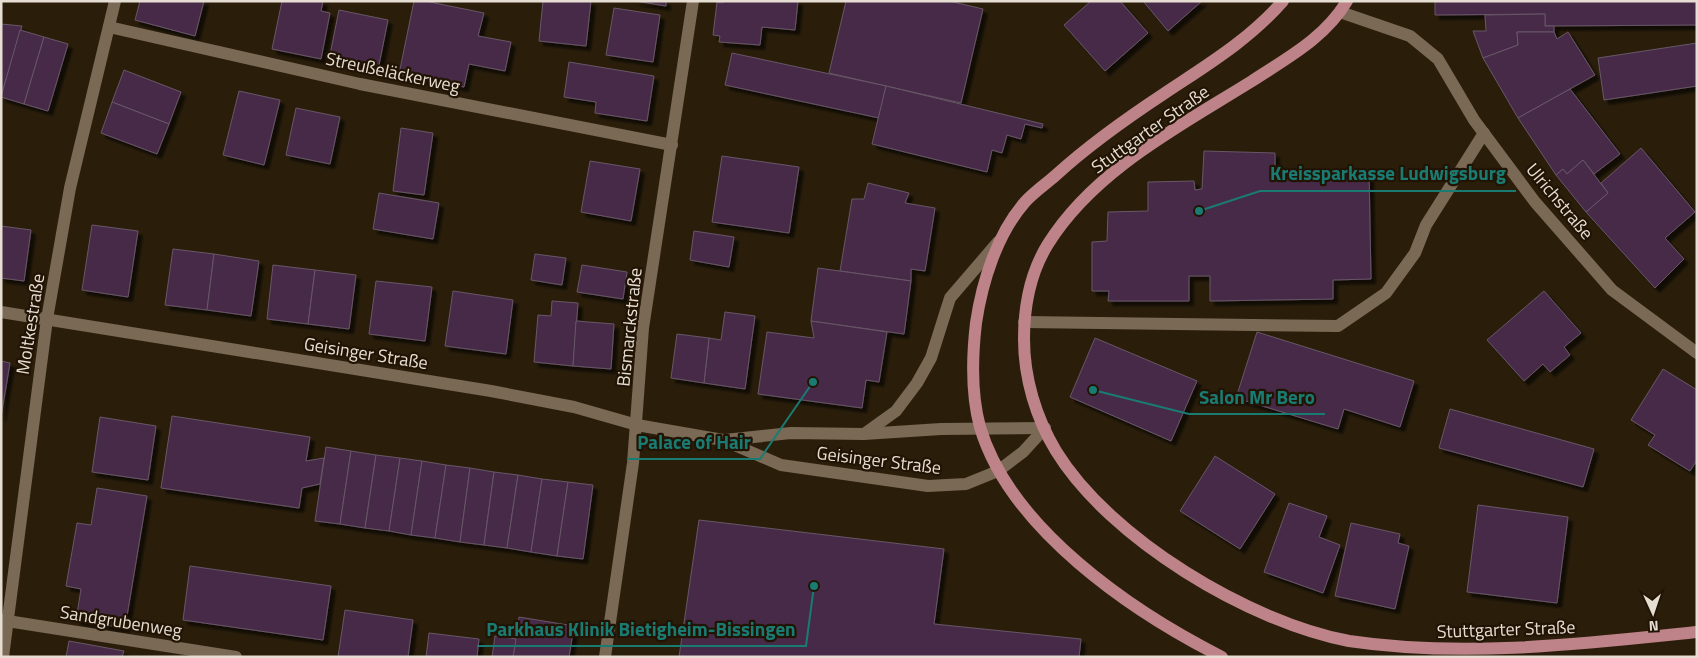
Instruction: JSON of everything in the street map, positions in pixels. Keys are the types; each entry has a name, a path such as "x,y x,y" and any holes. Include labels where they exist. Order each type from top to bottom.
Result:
{"main road":[{"name":"Stuttgarter Straße","path":"1222,657 1139,610 1100,582 1065,551 1042,526 998,471 981,428 974,383 974,342 987,274 1004,234 1025,202 1078,155 1117,126 1233,48 1263,24 1283,1"},
{"name":"Stuttgarter Straße","path":"1344,7 1322,33 1295,54 1143,150 1094,190 1065,220 1047,246 1034,274 1026,302 1024,322 1027,377 1034,403 1056,451 1082,484 1117,521 1164,558 1228,596 1279,620 1311,632 1348,641 1389,647 1485,651 1697,632"}],"street":[{"name":"Moltkestraße","path":"3,657 5,621 47,319 70,188 115,1"},
{"name":"Bismarckstraße","path":"605,657 625,530 637,426 643,328 693,1"},
{"name":"Ulrichstraße","path":"1344,7 1410,36 1438,59 1484,133 1535,202 1612,290 1697,353"},
{"name":"Streußeläckerweg","path":"109,27 360,84 672,145"},
{"path":"1024,322 1338,326 1386,293 1415,253 1426,225 1484,133"},
{"name":"Geisinger Straße","path":"864,434 896,411 912,391 931,358 950,298 1004,234"},
{"name":"Geisinger Straße","path":"1,312 491,391 574,407 637,426 723,440 781,465 928,486 966,484 998,471 1023,452 1045,428"},
{"name":"Geisinger Straße","path":"723,440 791,434 864,434 981,428 1045,428"},
{"name":"Sandgrubenweg","path":"5,621 236,657"}],"building":[{"path":"140,1 204,1 195,36 135,20"},
{"path":"282,1 323,1 321,11 330,13 321,59 272,49"},
{"path":"414,1 425,1 484,13 478,36 511,42 505,71 469,64 464,87 399,74"},
{"path":"543,1 591,1 586,46 539,41"},
{"path":"635,1 666,1 666,6"},
{"path":"723,1 798,1 795,30 762,27 760,45 719,42 720,36 713,35 717,2 723,3"},
{"path":"846,1 949,1 983,9 961,103 829,73"},
{"path":"1091,1 1120,1 1148,33 1105,71 1064,25"},
{"path":"1143,1 1202,1 1168,31"},
{"path":"1435,1 1697,1 1697,25 1545,26 1545,14 1435,15"},
{"path":"614,8 660,15 653,62 606,55"},
{"path":"339,10 388,20 378,70 329,60"},
{"path":"1545,14 1545,26 1554,26 1554,32 1517,32 1518,45 1483,58 1473,31 1486,31 1485,15"},
{"path":"1,24 22,26 2,93 1,93"},
{"path":"20,30 44,37 24,104 1,97"},
{"path":"1517,32 1554,32 1557,39 1568,32 1595,75 1518,118 1483,58 1518,45"},
{"path":"44,37 68,44 48,111 24,104"},
{"path":"1697,43 1697,86 1604,100 1598,58"},
{"path":"732,53 886,86 879,118 725,85"},
{"path":"569,62 654,76 647,121 595,113 596,102 564,97"},
{"path":"124,70 181,92 169,124 112,102"},
{"path":"886,86 1043,124 1042,128 1025,124 1021,139 1007,135 1002,153 992,150 987,172 872,144"},
{"path":"1570,89 1620,154 1594,174 1583,160 1567,174 1563,169 1556,175 1518,118"},
{"path":"239,91 280,100 264,165 223,155"},
{"path":"112,102 169,124 157,154 101,133"},
{"path":"296,108 340,117 330,164 286,155"},
{"path":"401,128 433,133 424,195 393,191"},
{"path":"1641,148 1695,212 1665,238 1684,259 1655,288 1586,212 1608,193 1601,183"},
{"path":"1204,151 1275,153 1275,171 1369,170 1371,279 1333,280 1333,299 1210,301 1210,276 1189,276 1189,301 1108,301 1109,291 1092,291 1092,242 1107,241 1108,212 1148,211 1148,182 1194,181 1195,190 1202,189"},
{"path":"722,156 799,167 789,233 712,222"},
{"path":"1583,160 1608,193 1586,212 1556,175 1563,169 1567,174"},
{"path":"590,161 640,169 631,221 581,212"},
{"path":"868,183 909,193 905,203 935,208 925,271 911,269 911,281 840,271 852,199 864,199"},
{"path":"379,193 439,203 433,239 373,229"},
{"path":"92,225 138,231 128,297 82,290"},
{"path":"1,226 31,230 24,281 1,278"},
{"path":"694,231 734,237 729,267 690,260"},
{"path":"173,249 214,254 207,310 165,305"},
{"path":"214,254 259,261 251,316 207,310"},
{"path":"535,254 566,258 562,285 531,280"},
{"path":"273,265 315,270 308,324 267,319"},
{"path":"582,265 627,272 623,299 577,292"},
{"path":"818,268 911,281 904,334 811,321"},
{"path":"315,270 356,275 349,329 308,324"},
{"path":"376,281 432,287 425,341 369,334"},
{"path":"453,291 513,300 506,354 445,346"},
{"path":"1544,291 1581,333 1564,347 1570,355 1550,372 1543,364 1524,381 1487,340"},
{"path":"552,301 578,303 573,366 534,362 538,315 551,316"},
{"path":"725,312 755,316 745,389 704,383 709,338 721,340"},
{"path":"576,321 614,324 611,369 573,366"},
{"path":"811,321 887,332 879,382 866,380 862,408 758,394 767,332 814,338"},
{"path":"1257,332 1414,381 1400,427 1344,409 1338,429 1236,398"},
{"path":"677,334 709,338 704,383 671,378"},
{"path":"1095,338 1197,381 1171,441 1070,397"},
{"path":"1,361 10,363 1,417"},
{"path":"1663,369 1697,390 1697,460 1690,471 1648,445 1655,435 1631,420"},
{"path":"1450,409 1594,449 1583,487 1439,448"},
{"path":"172,416 310,437 306,461 324,458 320,484 302,488 299,508 161,488"},
{"path":"100,417 156,426 148,480 92,472"},
{"path":"326,447 351,451 340,524 315,521"},
{"path":"351,451 376,455 365,528 340,524"},
{"path":"376,455 400,458 389,531 365,528"},
{"path":"1215,456 1275,494 1240,549 1180,511"},
{"path":"400,458 422,461 411,535 389,531"},
{"path":"422,461 446,465 435,538 411,535"},
{"path":"446,465 470,468 460,542 435,538"},
{"path":"470,468 494,472 484,545 460,542"},
{"path":"494,472 518,475 507,548 484,545"},
{"path":"518,475 542,479 531,552 507,548"},
{"path":"542,479 568,482 557,556 531,552"},
{"path":"568,482 593,485 583,559 557,556"},
{"path":"97,488 147,496 125,628 76,620 81,589 66,586 77,523 91,525"},
{"path":"1289,503 1327,516 1319,537 1340,545 1323,593 1264,572"},
{"path":"1478,505 1568,517 1557,603 1467,592"},
{"path":"699,520 944,549 934,624 1081,639 1079,657 679,657"},
{"path":"1351,523 1400,534 1398,543 1409,546 1395,609 1335,596"},
{"path":"190,566 331,586 323,640 183,620"},
{"path":"345,610 413,620 408,657 338,657"},
{"path":"519,617 574,626 569,657 513,657"},
{"path":"429,633 479,639 477,657 426,657"},
{"path":"495,636 516,639 513,657 492,657"},
{"path":"69,641 124,651 122,657 66,657"}],"place":[{"name":"Kreissparkasse Ludwigsburg","path":"1199,211"},
{"name":"Palace of Hair","path":"813,382"},
{"name":"Salon Mr Bero","path":"1093,390"},
{"name":"Parkhaus Klinik Bietigheim-Bissingen","path":"814,586"}]}
